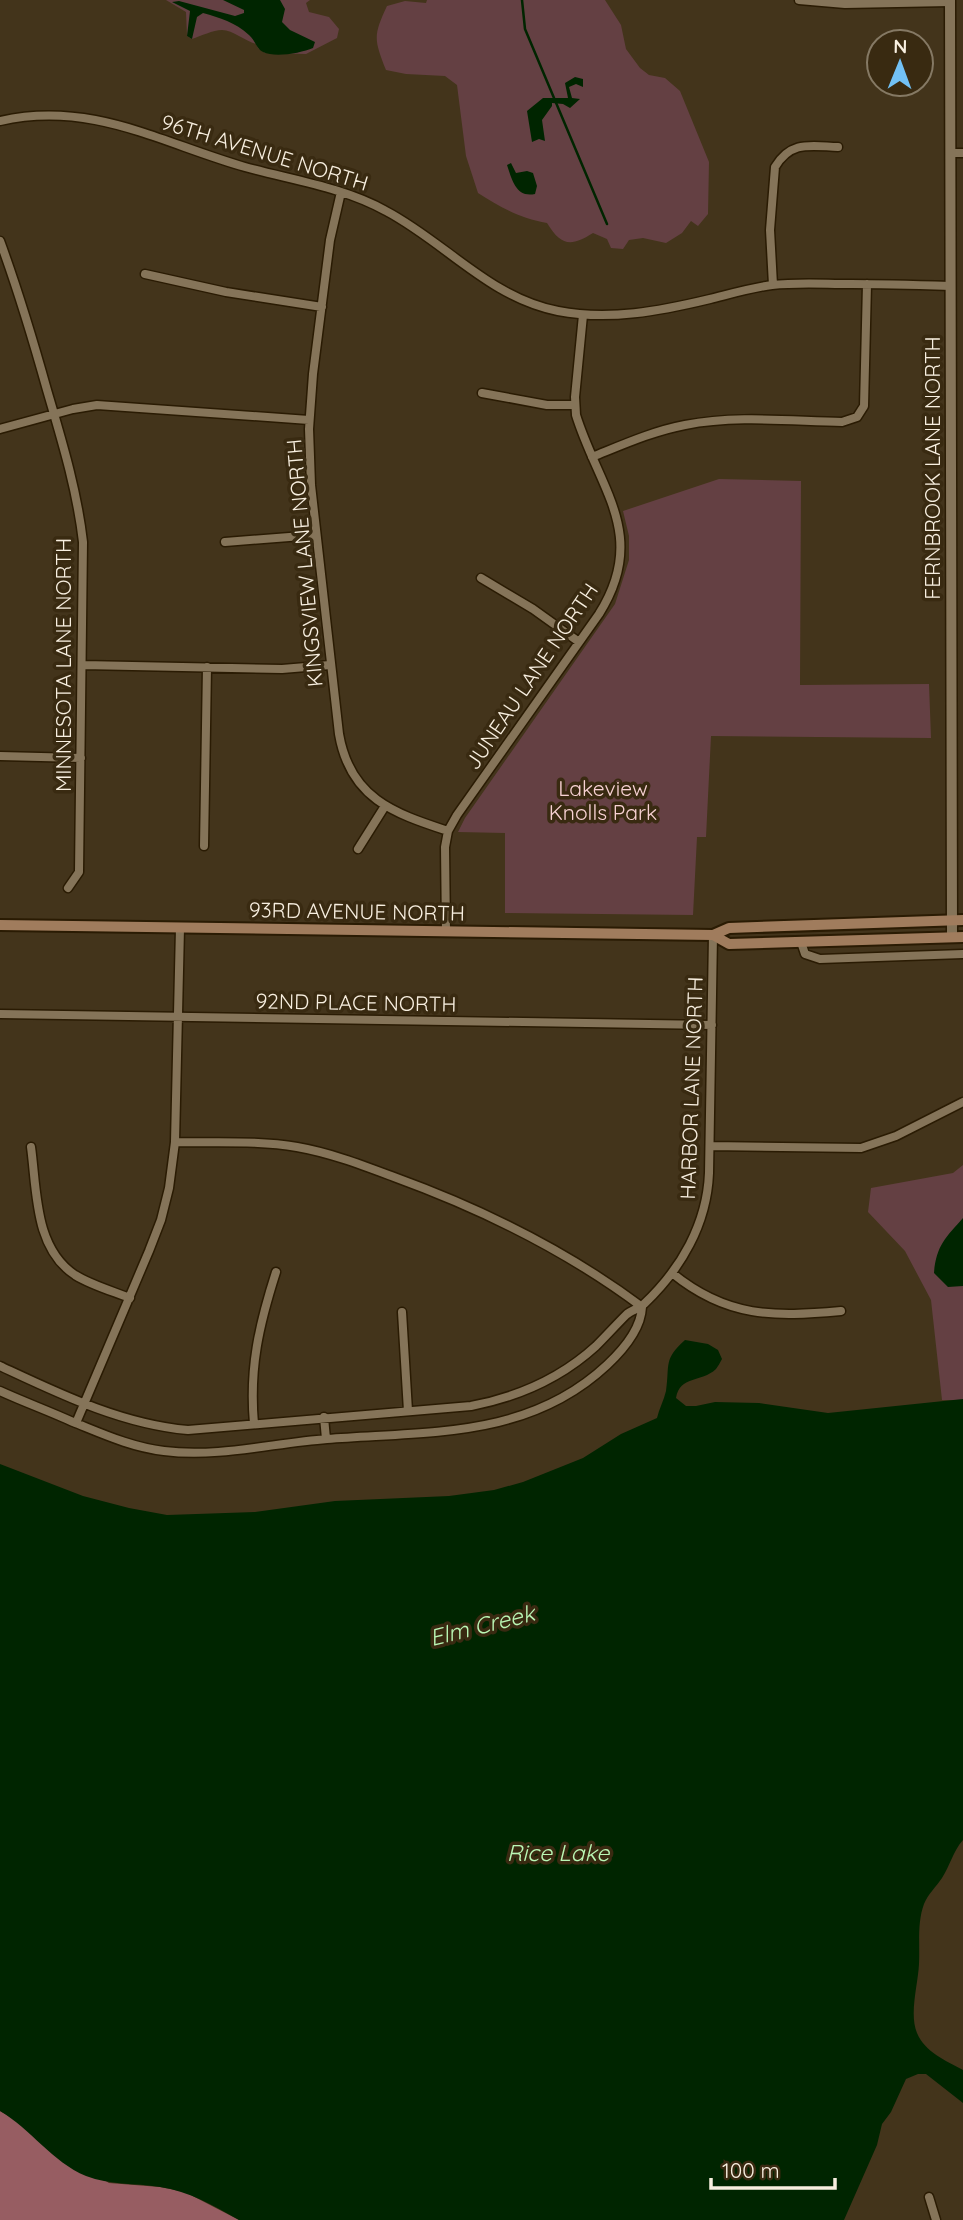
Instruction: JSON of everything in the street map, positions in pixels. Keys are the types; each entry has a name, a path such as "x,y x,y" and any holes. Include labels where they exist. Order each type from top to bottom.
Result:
{"main road":[{"name":"93RD AVENUE NORTH","path":"0,925 713,935 729,928 763,929 958,920"},
{"name":"93RD AVENUE NORTH","path":"713,935 729,944 958,937"}],"street":[{"path":"799,0 845,4 950,1"},
{"name":"FERNBROOK LANE NORTH","path":"950,1 958,937"},
{"name":"96TH AVENUE NORTH","path":"0,121 46,115 86,117 110,122 223,160 366,200 389,212 512,295 538,306 583,315 641,313 773,285 951,286"},
{"path":"773,285 770,230 775,167 780,158 798,146 838,147"},
{"path":"951,152 963,153"},
{"name":"KINGSVIEW LANE NORTH","path":"341,192 332,226 309,420 310,485 339,734 343,755 360,785 385,806 407,817 448,831"},
{"name":"MINNESOTA LANE NORTH","path":"0,241 20,296 72,476 82,531 83,665 79,872 68,888"},
{"path":"145,274 226,292 322,307"},
{"path":"592,457 683,425 734,420 851,421 862,412 864,405 867,284"},
{"name":"JUNEAU LANE NORTH","path":"446,932 448,831 609,598 620,562 618,519 579,424 575,405 583,315"},
{"path":"482,393 547,405 575,405"},
{"path":"0,429 97,405 309,420"},
{"path":"225,542 316,535"},
{"path":"481,578 533,609 579,642"},
{"path":"83,665 282,669 330,665"},
{"path":"204,846 207,667"},
{"path":"0,756 81,758"},
{"path":"358,849 385,806"},
{"path":"76,1423 161,1220 172,1174 180,928"},
{"name":"HARBOR LANE NORTH","path":"642,1307 672,1273 691,1243 705,1209 709,1188 713,935"},
{"path":"953,955 958,937"},
{"path":"801,942 805,954 820,959 963,954"},
{"name":"92ND PLACE NORTH","path":"0,1014 712,1025"},
{"path":"710,1146 861,1148 896,1136 963,1102"},
{"path":"175,1142 294,1146 348,1160 448,1197 490,1217 589,1269 642,1307"},
{"path":"31,1147 44,1236 51,1251 74,1274 130,1298"},
{"path":"254,1424 253,1365 264,1310 276,1272"},
{"path":"672,1273 706,1297 744,1311 784,1314 841,1311"},
{"path":"0,1366 136,1422 161,1428 200,1430 471,1406 496,1401 529,1389 577,1362 629,1312 642,1307"},
{"path":"0,1391 134,1446 190,1453 326,1439 476,1428 515,1419 538,1410 595,1376 613,1359 641,1319 642,1307"},
{"path":"402,1312 408,1411"},
{"path":"324,1417 326,1439"},
{"path":"929,2197 936,2220"}],"green space":[{"path":"166,0 310,0 306,3 309,12 329,17 339,29 337,38 306,54 265,53 256,44 226,30 192,39 187,36 186,12"},
{"path":"427,0 605,0 621,25 626,49 640,68 649,75 665,78 680,91 709,162 708,214 698,226 691,221 682,233 666,243 643,238 629,240 623,249 611,248 607,239 593,233 578,241 562,240 547,223 511,212 478,193 466,156 457,85 445,76 386,70 379,51 377,31 387,6 405,1 426,3"},
{"name":"Lakeview Knolls Park","path":"719,479 801,481 800,685 929,684 931,738 711,736 706,837 697,837 693,915 505,913 505,833 458,832 465,818 615,604 629,560 629,536 623,511"},
{"path":"963,1165 963,1400 942,1400 931,1300 905,1251 868,1212 871,1188 953,1173"}],"shaded area":[{"path":"0,2111 109,2183 185,2192 239,2220 0,2220"}],"water":[{"path":"223,0 280,0 285,9 282,22 290,30 315,42 313,48 288,54 268,54 238,27 203,13 197,17 192,39 187,36 190,11 172,2 179,1 235,16 244,13 244,10"},
{"path":"575,77 583,79 583,87 576,84 569,87 572,98 580,99 570,108 552,103 542,120 545,141 539,139 532,142 527,111 543,98 568,98 565,83"},
{"path":"511,163 516,173 533,173 537,186 535,194 519,191 507,165"},
{"path":"963,1218 963,1286 948,1287 934,1273 935,1264 943,1242"},
{"name":"Rice Lake","path":"685,1340 708,1344 718,1350 722,1359 716,1369 686,1382 678,1391 676,1398 686,1406 715,1402 759,1403 828,1413 963,1399 963,1840 922,1911 914,2017 917,2033 925,2046 963,2070 963,2103 926,2074 906,2079 891,2112 882,2124 877,2145 844,2220 239,2220 181,2192 86,2176 52,2154 0,2111 0,1464 83,1496 167,1515 255,1512 335,1501 449,1496 494,1490 523,1482 583,1458 621,1434 657,1418 666,1391 670,1358"}],"waterway":[{"path":"522,0 525,29 607,224"}],"water label":[{"name":"Elm Creek","path":"482,1625"}]}
